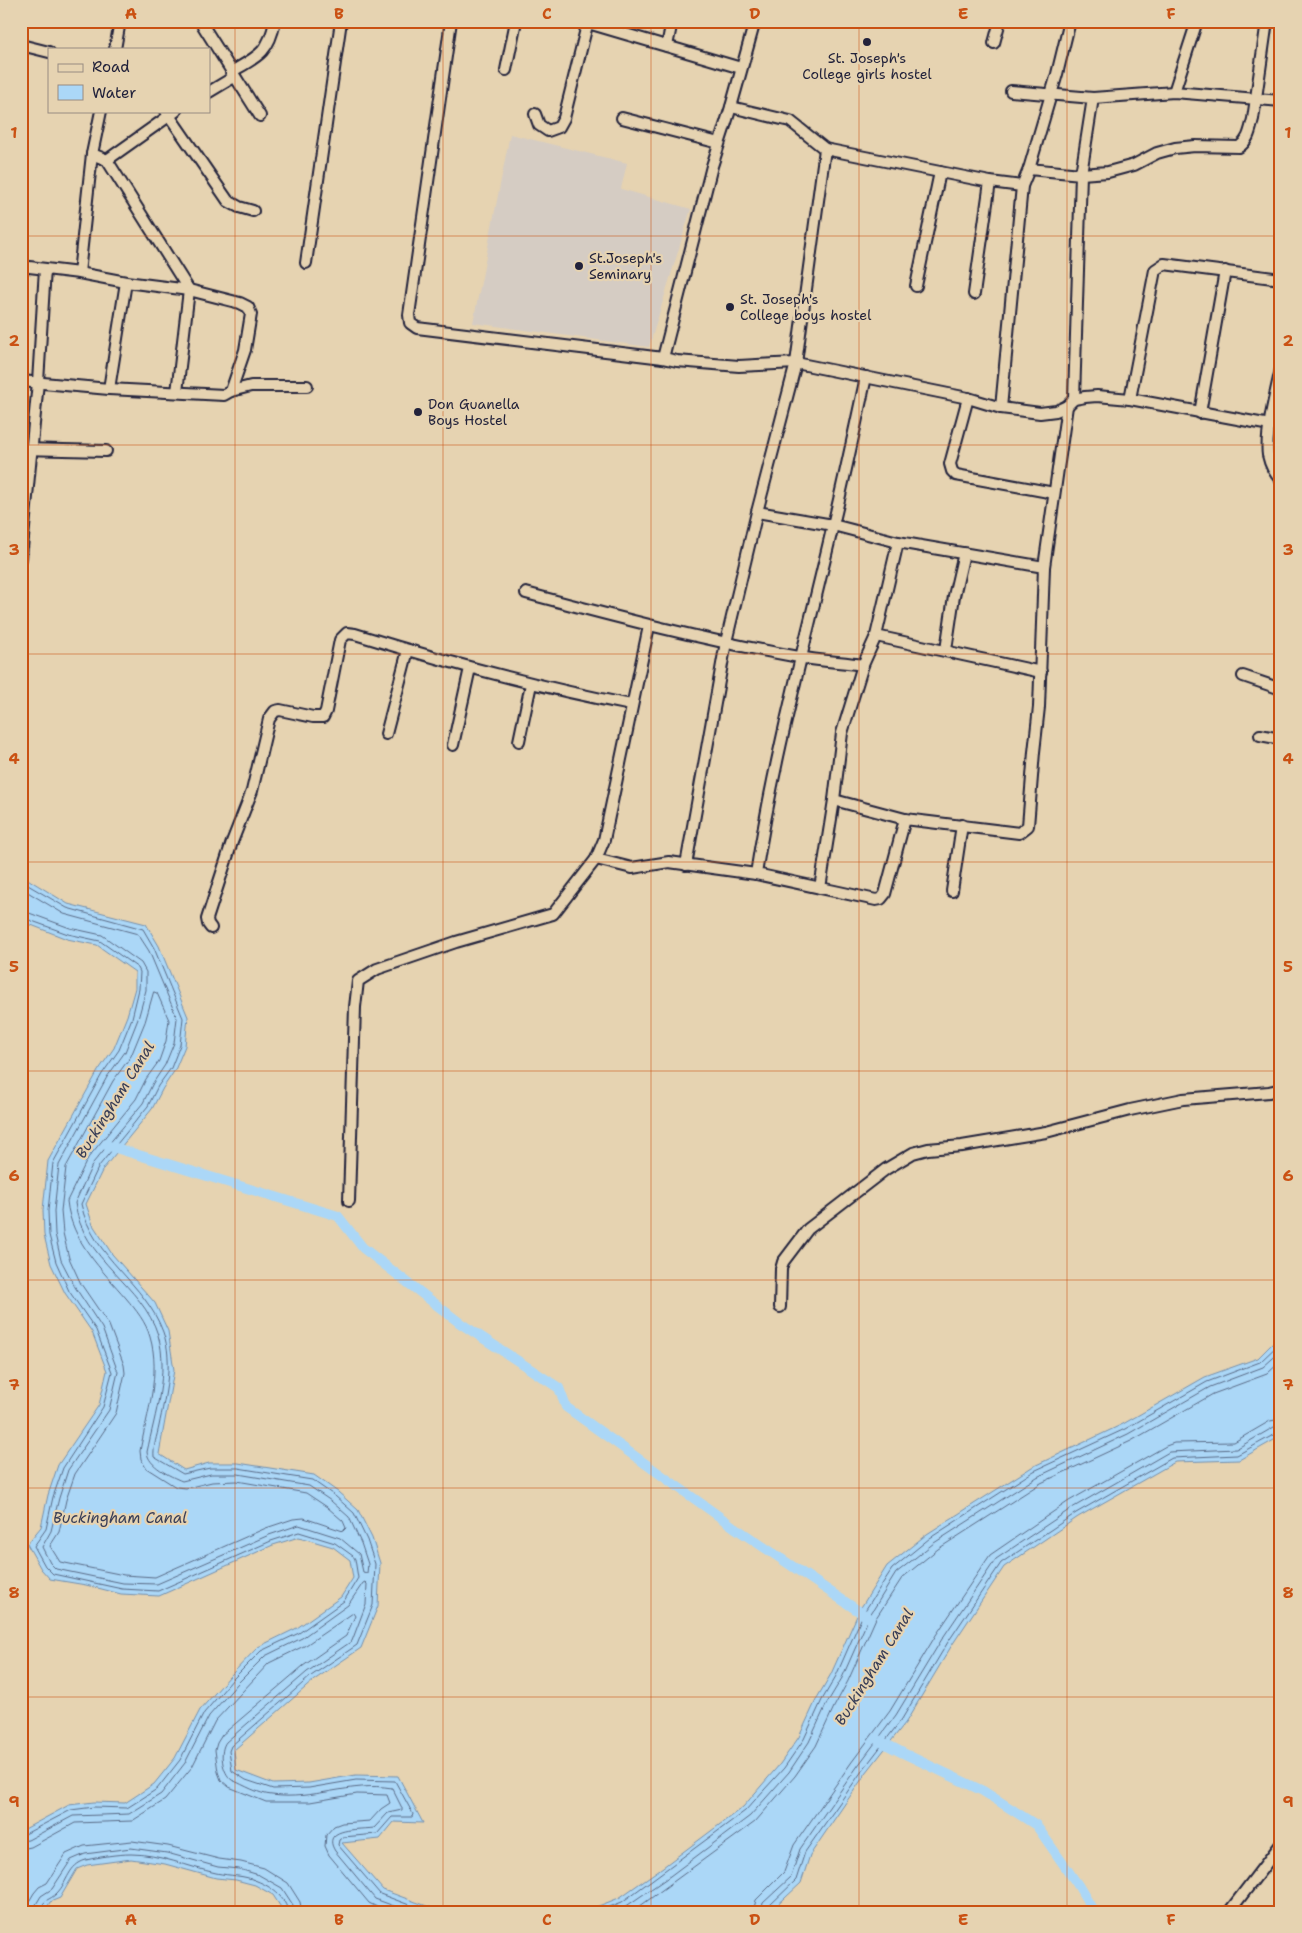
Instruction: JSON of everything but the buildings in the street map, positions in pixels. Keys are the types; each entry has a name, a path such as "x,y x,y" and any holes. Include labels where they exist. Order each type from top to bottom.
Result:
{"street":[{"path":"116,44 120,21"},
{"path":"200,21 232,75 260,116"},
{"path":"210,91 260,56 267,46 275,21"},
{"path":"306,263 341,21"},
{"path":"451,21 408,315 410,323 416,328 677,361 739,366 796,363 968,398 1001,408 1049,413 1070,402 1096,396 1130,399 1270,425"},
{"path":"506,70 516,21"},
{"path":"667,46 672,21"},
{"path":"663,358 719,142 731,107 755,21"},
{"path":"994,43 1000,21"},
{"path":"1001,408 1022,186 1029,170 1051,96 1070,21"},
{"path":"1174,92 1197,21"},
{"path":"1029,170 1081,174 1108,172 1134,165 1157,153 1175,148 1195,146 1239,147 1246,141 1249,135 1267,21"},
{"path":"535,114 538,125 548,131 559,127 564,118 588,22 741,68"},
{"path":"21,45 48,52"},
{"path":"1011,92 1093,98 1174,92 1281,101"},
{"path":"834,800 905,819 1019,833 1028,826 1041,672 1044,567 1054,493 1070,402 1081,174 1093,98"},
{"path":"731,107 790,121 825,149 990,182 1022,186"},
{"path":"79,273 92,154 101,112"},
{"path":"107,160 170,113 228,201 253,211"},
{"path":"622,118 719,142"},
{"path":"686,865 726,642 757,512 796,363 825,149"},
{"path":"92,154 107,160 188,290 177,392"},
{"path":"916,286 940,172"},
{"path":"974,294 990,182"},
{"path":"1130,399 1155,270 1164,264 1281,279"},
{"path":"21,266 188,290 240,303 248,307 251,314 245,350 231,391"},
{"path":"21,559 26,450 38,382 45,269"},
{"path":"1200,413 1225,271"},
{"path":"109,388 126,282"},
{"path":"1281,369 1270,425 1268,454 1272,466 1281,480"},
{"path":"756,874 766,810 866,377"},
{"path":"21,381 224,395 231,391 251,386 307,386"},
{"path":"968,398 950,464 952,471 956,475 1054,493"},
{"path":"26,450 106,451"},
{"path":"757,512 833,525 898,542 1044,567"},
{"path":"820,888 842,733 863,665 876,636 898,542"},
{"path":"946,650 954,596 964,553"},
{"path":"526,593 649,626 800,658 863,665"},
{"path":"349,1201 355,1007 358,981 377,968 456,942 553,914 596,859 604,840 649,626"},
{"path":"211,928 208,924 208,919 232,842 252,790 262,746 272,714 280,710 322,718 326,711 340,640 347,634 354,634 531,684 631,705"},
{"path":"876,636 1041,672"},
{"path":"386,734 408,650"},
{"path":"452,745 470,668"},
{"path":"1243,676 1281,689"},
{"path":"519,741 531,684"},
{"path":"1260,734 1281,739"},
{"path":"596,859 632,868 669,862 756,874 876,900 881,899 885,894 905,819"},
{"path":"952,891 962,825"},
{"path":"780,1307 782,1262 808,1229 886,1169 913,1153 928,1149 962,1146 1046,1132 1130,1110 1183,1099 1269,1092 1281,1089"},
{"path":"1229,1912 1281,1844"}],"shaded area":[{"name":"St.Joseph's Seminary","path":"510,134 627,163 621,189 691,209 649,347 473,323"}],"water":[{"name":"Buckingham Canal","path":"21,875 68,904 146,924 159,946 188,1017 185,1046 175,1070 152,1109 103,1169 86,1204 93,1225 112,1254 155,1303 168,1331 174,1370 159,1454 184,1470 209,1463 238,1463 314,1475 338,1492 358,1510 372,1538 380,1563 378,1606 361,1648 314,1680 234,1750 236,1770 273,1784 309,1783 356,1775 398,1776 423,1823 394,1822 380,1839 342,1843 383,1890 443,1912 284,1912 273,1895 255,1885 236,1880 216,1878 165,1864 131,1859 87,1865 77,1869 60,1898 50,1902 45,1912 21,1912 21,1831 69,1805 94,1802 125,1803 154,1784 175,1758 200,1710 258,1647 297,1628 341,1597 353,1578 350,1560 333,1547 299,1537 273,1545 159,1596 121,1594 86,1585 50,1579 41,1569 27,1544 41,1527 48,1495 58,1465 99,1405 107,1371 92,1332 65,1293 51,1264 44,1235 43,1210 48,1161 98,1071 114,1048 127,1016 135,988 135,972 97,945 67,939 21,921"},
{"name":"Buckingham Canal","path":"1281,1335 1281,1436 1239,1460 1175,1462 1078,1517 1004,1567 952,1645 906,1722 866,1773 810,1855 801,1883 770,1912 583,1912 619,1898 743,1807 780,1764 799,1737 817,1698 831,1674 860,1609 887,1566 927,1534 1032,1467 1123,1424 1205,1377 1258,1358"}],"waterway":[{"path":"106,1145 338,1216 363,1248 460,1323 559,1388 566,1407 734,1527 869,1618"},
{"path":"878,1740 983,1791 1036,1825 1078,1885 1094,1912"}],"place":[{"name":"St. Joseph's College girls hostel","path":"867,42"},
{"name":"St.Joseph's Seminary","path":"579,266"},
{"name":"St. Joseph's College boys hostel","path":"730,307"},
{"name":"Don Guanella Boys Hostel","path":"418,412"}]}
